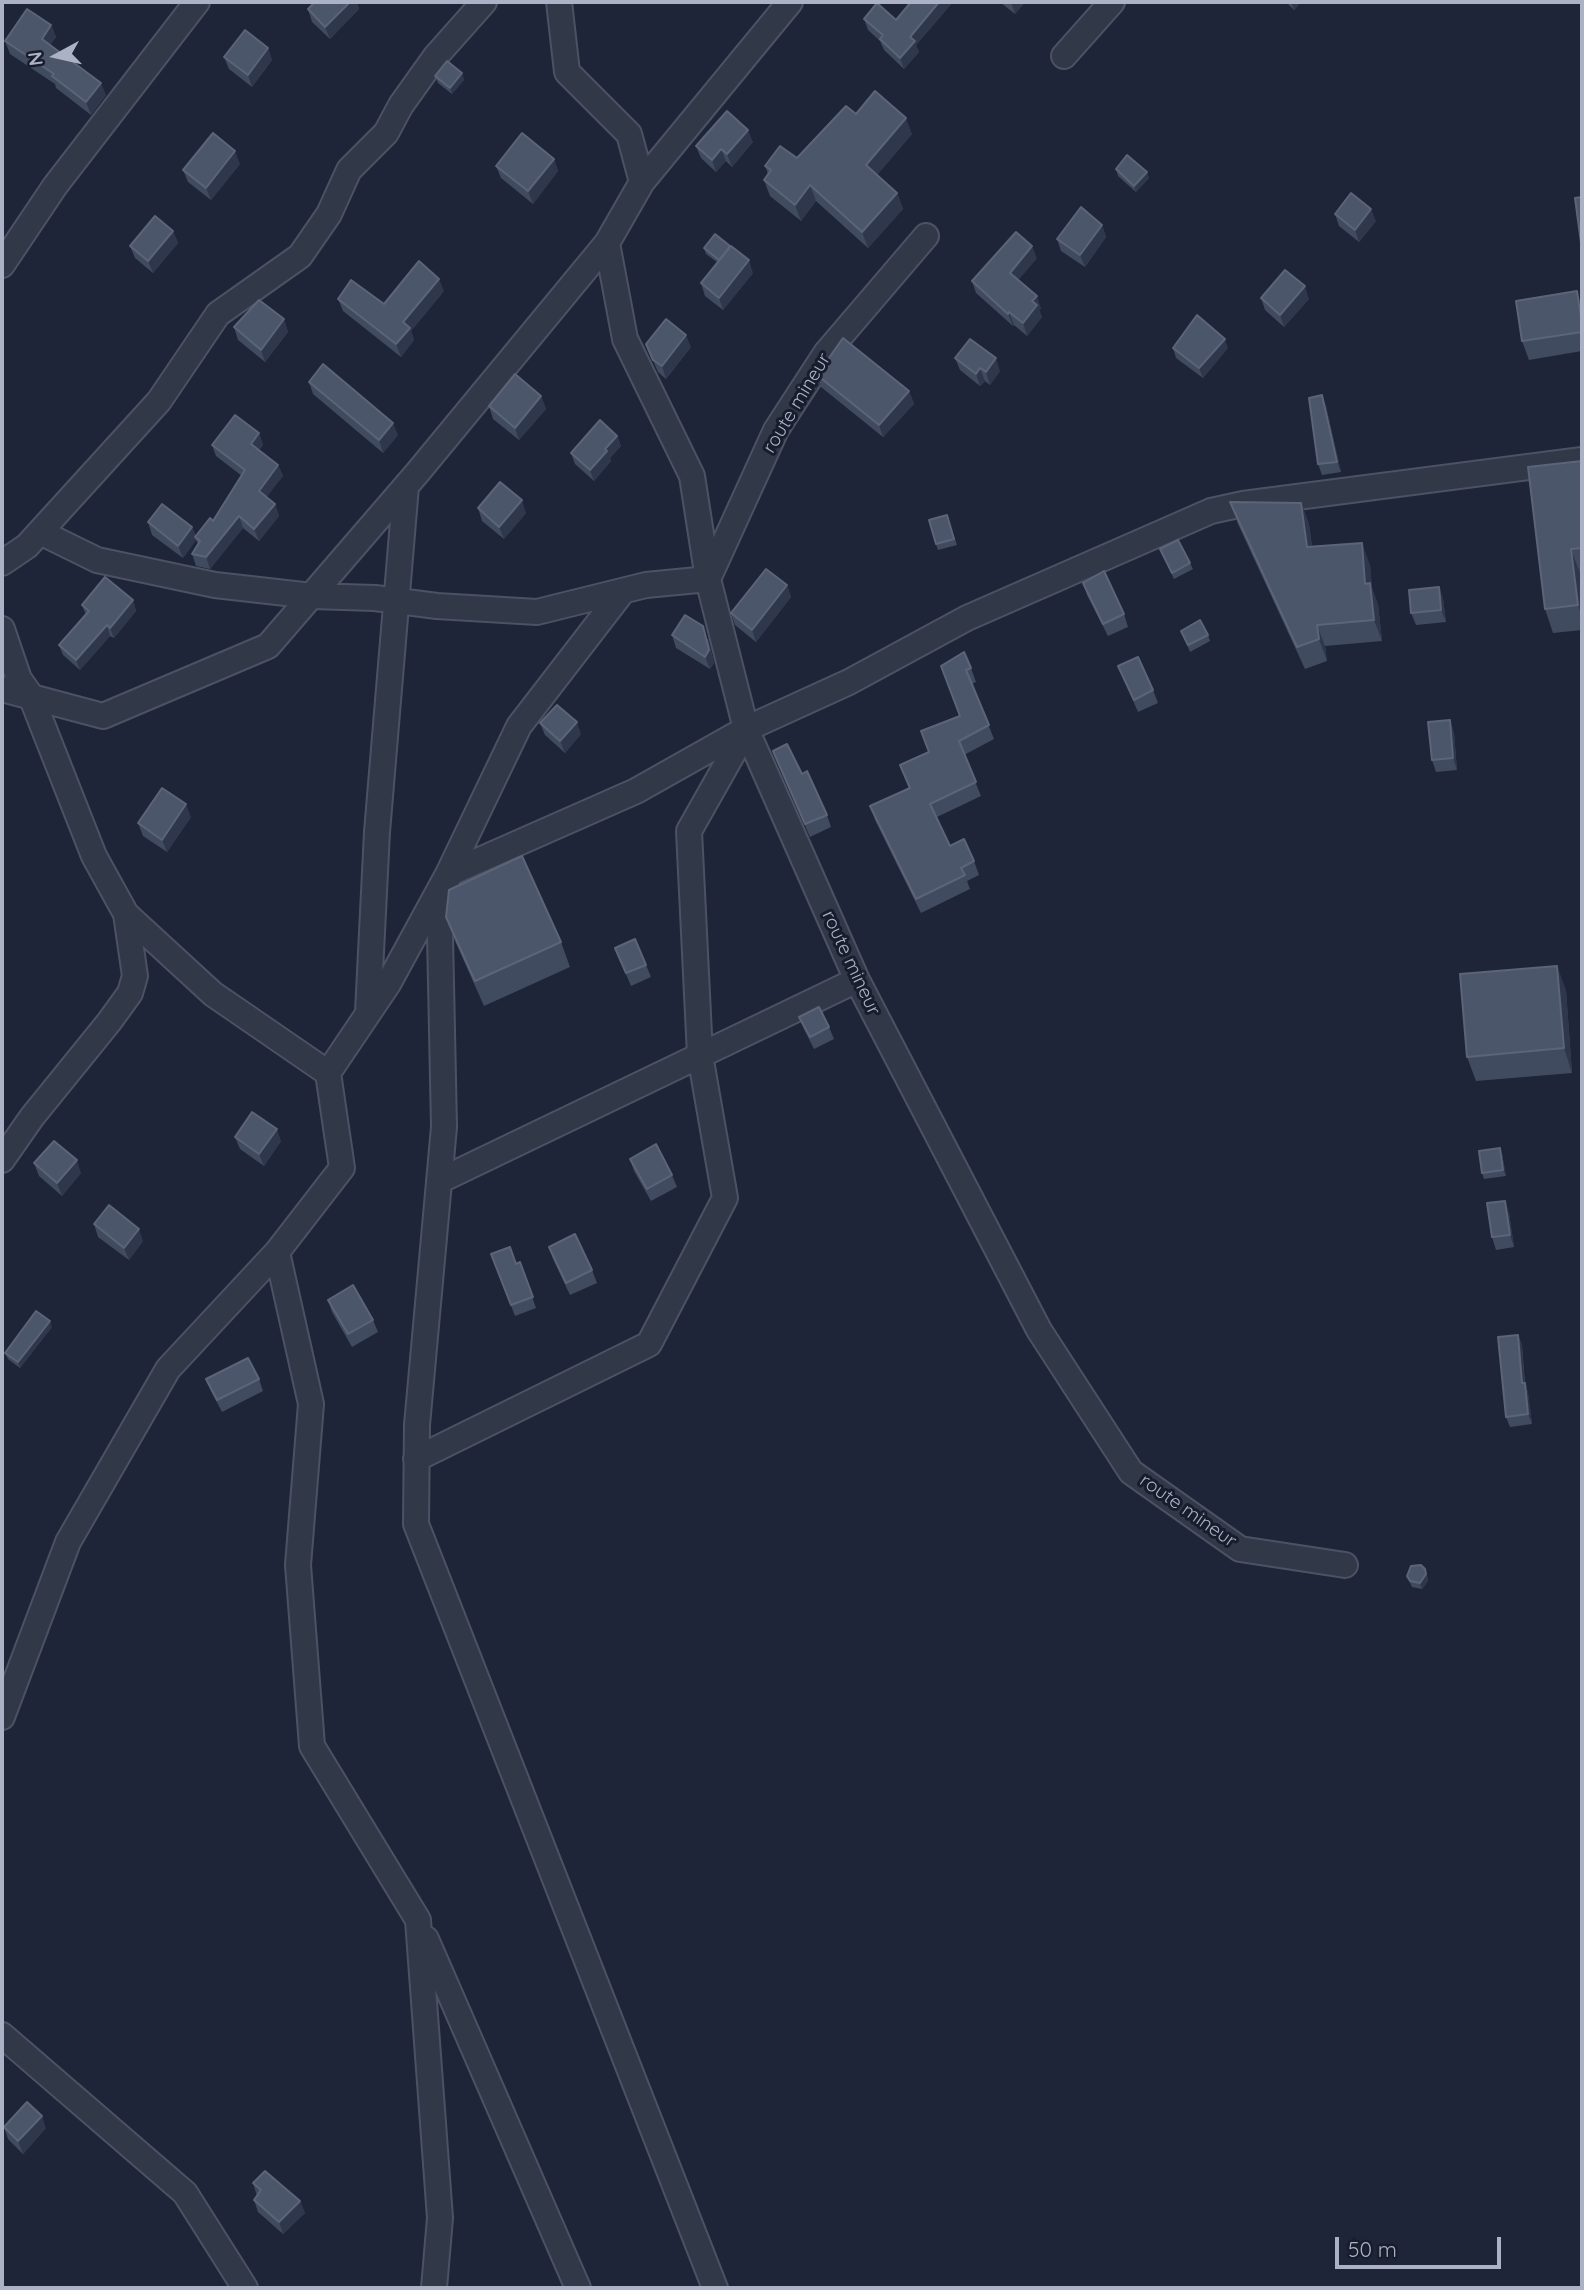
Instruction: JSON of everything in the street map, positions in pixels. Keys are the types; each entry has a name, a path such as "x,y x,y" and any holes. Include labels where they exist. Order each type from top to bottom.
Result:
{"street":[{"path":"2,265 55,186 197,2"},
{"path":"2,563 27,546 159,401 218,314 300,256 328,214 349,170 386,133 401,105 436,56 484,2"},
{"path":"559,2 567,72 629,134 642,182"},
{"path":"2,689 103,716 268,646 406,486 607,243 642,182 790,2"},
{"path":"1064,56 1112,2"},
{"name":"route mineur","path":"926,236 825,353 776,430 708,579 746,729 857,980 1039,1330 1131,1472 1240,1549 1345,1565"},
{"path":"40,531 97,560 215,585 437,606 537,612 646,585 708,579 692,476 625,339 607,243"},
{"path":"448,874 636,792 746,729 849,682 967,618 1211,511 1582,460"},
{"path":"368,1014 377,832 406,486"},
{"path":"2,1717 68,1542 168,1369 278,1252 342,1168 328,1073 388,984 448,874 519,726 623,591"},
{"path":"2,629 19,679 32,696 94,856 126,914 214,995 328,1073"},
{"path":"416,1459 649,1344 725,1198 700,1055 689,831 746,729"},
{"path":"448,874 440,935 444,1127 417,1425 416,1524 715,2288"},
{"path":"2,1160 32,1117 130,993 135,976 126,914"},
{"path":"439,1181 857,980"},
{"path":"278,1252 312,1404 298,1565 312,1746 418,1920 578,2288"},
{"path":"418,1920 440,2218 433,2288"},
{"path":"2,2035 185,2193 245,2288"}],"building":[{"path":"315,2 350,2 325,27 308,9"},
{"path":"911,2 939,2 910,37 915,41 900,58 880,39 883,35 864,19 877,3 896,20"},
{"path":"27,9 51,25 42,39 101,83 86,102 52,76 54,74 5,41"},
{"path":"245,30 268,48 248,75 224,57"},
{"path":"447,61 462,73 450,88 435,76"},
{"path":"875,91 906,118 866,165 897,193 862,232 810,185 795,205 764,180 771,170 765,166 780,146 797,158 846,106 856,114"},
{"path":"727,111 748,130 727,154 721,149 712,160 696,146"},
{"path":"213,133 235,151 206,188 183,170"},
{"path":"522,133 554,159 528,191 496,166"},
{"path":"1127,155 1147,172 1134,186 1116,169"},
{"path":"1351,193 1371,209 1355,230 1335,214"},
{"path":"1582,197 1582,250 1575,198"},
{"path":"1081,207 1102,225 1080,255 1057,239"},
{"path":"155,216 173,231 148,261 130,246"},
{"path":"1016,232 1032,246 1010,273 1037,296 1032,301 1037,305 1023,323 1009,312 1008,314 972,281"},
{"path":"715,234 730,246 719,260 704,248"},
{"path":"731,246 749,260 719,298 701,283"},
{"path":"419,261 439,279 403,322 410,328 396,344 338,299 351,280 384,304"},
{"path":"1285,270 1305,286 1280,315 1261,298"},
{"path":"1577,291 1582,332 1522,341 1516,301"},
{"path":"259,300 284,319 261,350 234,327"},
{"path":"1197,315 1225,339 1199,368 1173,348"},
{"path":"666,319 686,335 662,366 653,360 646,344"},
{"path":"843,338 909,391 879,425 817,375"},
{"path":"970,339 996,358 986,372 980,368 976,374 955,358"},
{"path":"323,364 393,423 379,440 309,382"},
{"path":"515,374 541,396 515,428 489,406"},
{"path":"1322,395 1337,462 1318,464 1309,398"},
{"path":"235,415 259,433 251,444 278,465 259,491 275,504 254,529 239,516 206,557 192,554 200,541 195,537 210,518 213,521 245,470 212,445"},
{"path":"600,420 617,436 590,470 571,453"},
{"path":"1582,461 1582,548 1571,549 1578,605 1545,609 1528,467"},
{"path":"500,482 522,500 499,527 478,508"},
{"path":"1230,502 1301,503 1307,547 1362,543 1365,584 1370,583 1374,620 1317,625 1319,639 1297,647"},
{"path":"162,504 192,527 178,546 148,522"},
{"path":"947,515 954,539 936,544 929,520"},
{"path":"1178,540 1190,563 1172,573 1160,549"},
{"path":"766,569 787,585 752,630 731,613"},
{"path":"1104,571 1124,614 1103,624 1083,583"},
{"path":"105,577 133,600 110,628 107,625 76,660 59,645 89,611 82,605"},
{"path":"1439,587 1441,610 1411,613 1409,590"},
{"path":"685,615 703,626 709,650 705,657 672,635"},
{"path":"1200,620 1208,635 1188,645 1181,631"},
{"path":"964,652 971,668 966,670 989,725 959,741 976,782 930,804 950,846 964,839 974,861 961,868 965,875 916,899 870,806 910,788 900,765 929,752 921,731 960,716 941,666"},
{"path":"1138,657 1153,690 1134,700 1118,666"},
{"path":"557,705 577,722 560,741 540,723"},
{"path":"1450,720 1453,758 1432,760 1428,722"},
{"path":"787,744 802,774 807,771 827,815 805,824 773,751"},
{"path":"162,788 186,804 162,840 138,823"},
{"path":"522,856 561,942 475,981 446,917 449,890"},
{"path":"635,939 646,965 626,973 615,948"},
{"path":"1557,966 1564,1048 1467,1057 1460,974"},
{"path":"819,1007 829,1027 810,1037 799,1017"},
{"path":"252,1112 277,1129 259,1154 235,1137"},
{"path":"54,1141 77,1160 57,1183 34,1163"},
{"path":"656,1144 672,1175 647,1189 630,1159"},
{"path":"1500,1148 1503,1170 1482,1173 1479,1151"},
{"path":"1505,1201 1510,1235 1492,1237 1487,1203"},
{"path":"109,1205 139,1229 124,1248 94,1224"},
{"path":"575,1234 592,1270 566,1283 549,1247"},
{"path":"510,1247 516,1264 520,1262 533,1297 511,1305 491,1254"},
{"path":"353,1285 373,1320 348,1334 328,1300"},
{"path":"36,1311 50,1321 18,1362 5,1353"},
{"path":"1518,1335 1528,1414 1506,1417 1498,1337"},
{"path":"248,1358 259,1379 217,1400 206,1379"},
{"path":"1421,1565 1426,1574 1420,1583 1410,1581 1407,1576 1411,1566"},
{"path":"27,2102 42,2116 18,2141 4,2127"},
{"path":"265,2171 300,2201 279,2222 254,2200 261,2190 253,2183"}]}
